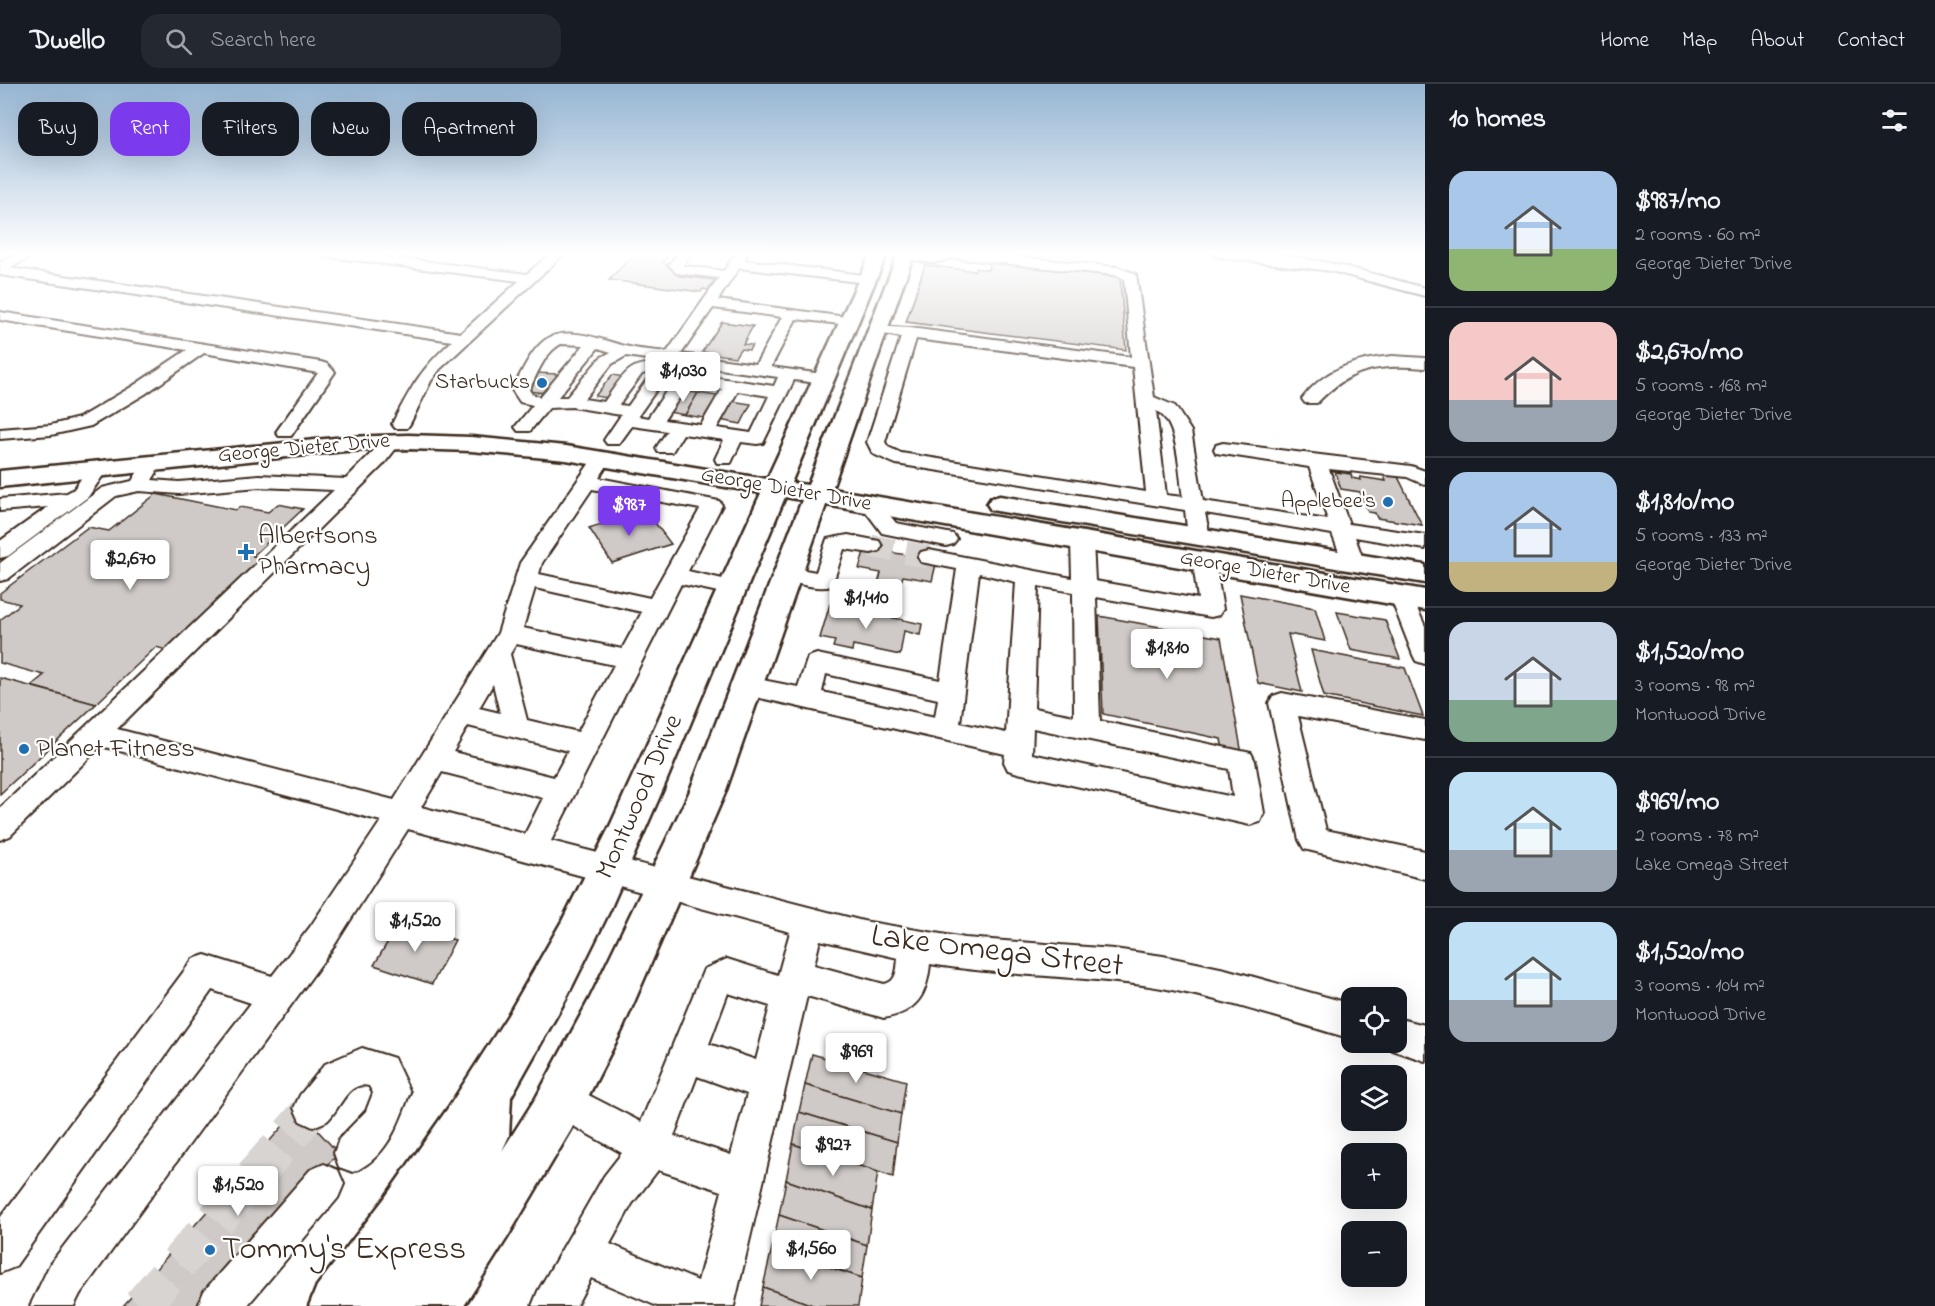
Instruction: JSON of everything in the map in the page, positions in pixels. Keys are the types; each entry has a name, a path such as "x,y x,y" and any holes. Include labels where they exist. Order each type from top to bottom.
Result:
{"main road":[{"name":"Montwood Drive","path":"432,1306 489,1220 561,1099 606,1014 707,793 820,485 876,310"},
{"name":"Montwood Drive","path":"337,1306 406,1211 487,1090 543,998 609,869 732,588 779,478 798,402 871,327"},
{"name":"George Dieter Drive","path":"0,479 300,448 465,423 524,427 601,460 665,448 724,459 779,478"},
{"name":"George Dieter Drive","path":"0,458 285,432 397,433 601,460 779,478 820,485 1012,506 1413,598"},
{"name":"George Dieter Drive","path":"820,485 871,505 1082,542 1353,562 1425,574"},
{"path":"390,1306 407,1282 442,1222 484,1136 488,1109 487,1090"}],"street":[{"path":"270,310 461,339"},
{"path":"0,827 351,485 397,433 423,380 461,339 493,310"},
{"path":"51,1306 65,1280 321,938 401,815 504,644 531,563 704,310"},
{"path":"720,310 871,327 1140,363"},
{"path":"1134,310 1157,500"},
{"path":"0,316 321,366 327,372 285,432"},
{"path":"761,370 788,319"},
{"path":"871,327 876,442 880,450 896,458 1425,542"},
{"path":"788,374 624,351 594,343 557,340 550,344 520,390 526,398 544,403 572,402 608,408 653,424 757,440 761,430 798,402"},
{"path":"524,427 594,343"},
{"path":"0,434 51,430 85,422 139,390 201,348"},
{"path":"545,351 583,357"},
{"path":"572,402 606,361 624,351"},
{"path":"1311,399 1322,386 1362,364 1386,360 1425,363"},
{"path":"608,408 636,371 646,368 661,371"},
{"path":"788,374 798,402"},
{"path":"788,374 798,402"},
{"path":"653,424 684,378 733,385 798,402"},
{"path":"705,432 733,385"},
{"path":"929,557 1027,577 1211,609 1182,431 1168,410 1146,400"},
{"path":"761,430 798,402"},
{"path":"665,448 678,428"},
{"path":"724,459 735,436"},
{"path":"1223,449 1411,472 1425,479"},
{"path":"532,849 656,607 712,505 601,460"},
{"path":"1317,462 1353,562"},
{"path":"139,485 153,463"},
{"path":"0,551 81,493 98,468"},
{"path":"1012,506 1015,477"},
{"path":"0,574 109,492 139,485 179,488 259,481 351,485"},
{"path":"0,505 72,498"},
{"path":"871,505 889,528"},
{"path":"926,514 969,564 946,730"},
{"path":"793,559 824,581 841,546 872,527 946,538"},
{"path":"1082,542 1087,729"},
{"path":"793,559 841,546 871,546"},
{"path":"675,575 732,588"},
{"path":"1019,715 1241,761 1250,813 1018,762 1019,715 1027,577"},
{"path":"526,579 656,607"},
{"path":"1413,598 1425,655"},
{"path":"504,644 629,659"},
{"path":"504,644 516,727"},
{"path":"807,699 817,663 951,692"},
{"path":"747,686 1018,746"},
{"path":"1425,730 1282,703 1314,840 1425,865"},
{"path":"462,714 586,745"},
{"name":"Lake Omega Street","path":"95,734 808,923 965,954 1114,965 1163,972 1225,986 1341,1019"},
{"path":"435,759 562,791"},
{"path":"713,1306 808,923"},
{"path":"553,1306 618,1190 650,1148 716,981 728,976 894,1001 902,996 909,987 915,945"},
{"path":"0,1252 205,971 278,995"},
{"path":"1407,1038 1425,1043"},
{"path":"687,1055 769,1083"},
{"path":"314,1108 338,1077 362,1066 381,1071 392,1092 379,1124 353,1154"},
{"path":"561,1099 650,1148 745,1179"},
{"path":"219,1306 324,1184"},
{"path":"583,1254 708,1306"}],"building":[{"path":"910,310 1123,310 1126,350 906,322"},
{"path":"722,322 753,326 743,344 752,345 749,350 740,349 735,357 702,352"},
{"name":"Starbucks","path":"536,373 557,374 548,393 526,391"},
{"path":"612,375 625,377 608,398 595,396"},
{"path":"681,391 698,393 685,415 668,412"},
{"path":"698,393 717,396 704,418 685,415"},
{"path":"731,401 751,404 741,424 719,420"},
{"name":"Applebee's","path":"1335,472 1351,474 1352,478 1361,480 1360,477 1386,481 1383,473 1397,475 1422,525 1377,518 1375,513 1368,512 1360,492 1341,489"},
{"path":"156,494 236,510 240,507 268,512 278,504 303,509 253,556 266,559 170,651 156,647 96,704 31,686 44,675 0,663 0,620 20,604 0,599 0,593 88,527 109,531"},
{"path":"646,511 671,544 612,563 589,528"},
{"path":"865,548 937,560 932,581 903,576 899,588 878,584 881,573 859,569"},
{"path":"1240,594 1315,608 1325,641 1288,634 1302,692 1258,683"},
{"path":"830,604 922,624 920,635 904,631 900,655 853,645 852,651 833,647 835,641 820,638"},
{"path":"1337,612 1385,620 1400,659 1351,650"},
{"path":"1099,616 1221,638 1242,754 1223,750 1221,739 1103,714"},
{"path":"1311,650 1405,668 1423,716 1324,696"},
{"name":"Planet Fitness","path":"0,678 96,704 0,794"},
{"path":"399,923 455,940 432,984 374,965"},
{"path":"812,1054 906,1081 901,1114 805,1085"},
{"path":"805,1085 901,1114 897,1142 799,1112"},
{"name":"Tommy's Express","path":"298,1109 339,1154 295,1193 198,1306 123,1306"},
{"path":"799,1112 897,1142 893,1177 793,1144"},
{"path":"793,1144 878,1172 872,1210 786,1180"},
{"path":"786,1180 872,1210 867,1245 779,1215"},
{"path":"779,1215 867,1245 862,1278 772,1248"},
{"path":"772,1248 862,1278 858,1306 815,1306 763,1287"},
{"path":"763,1287 815,1306 759,1306"}],"tunnel":[{"path":"871,546 929,557"},
{"path":"141,1306 313,1108"}],"place":[{"name":"Starbucks","path":"542,383"},
{"name":"Applebee's","path":"1388,502"},
{"name":"Albertsons Pharmacy","path":"246,552"},
{"name":"Planet Fitness","path":"24,749"},
{"name":"Tommy's Express","path":"210,1250"}]}
